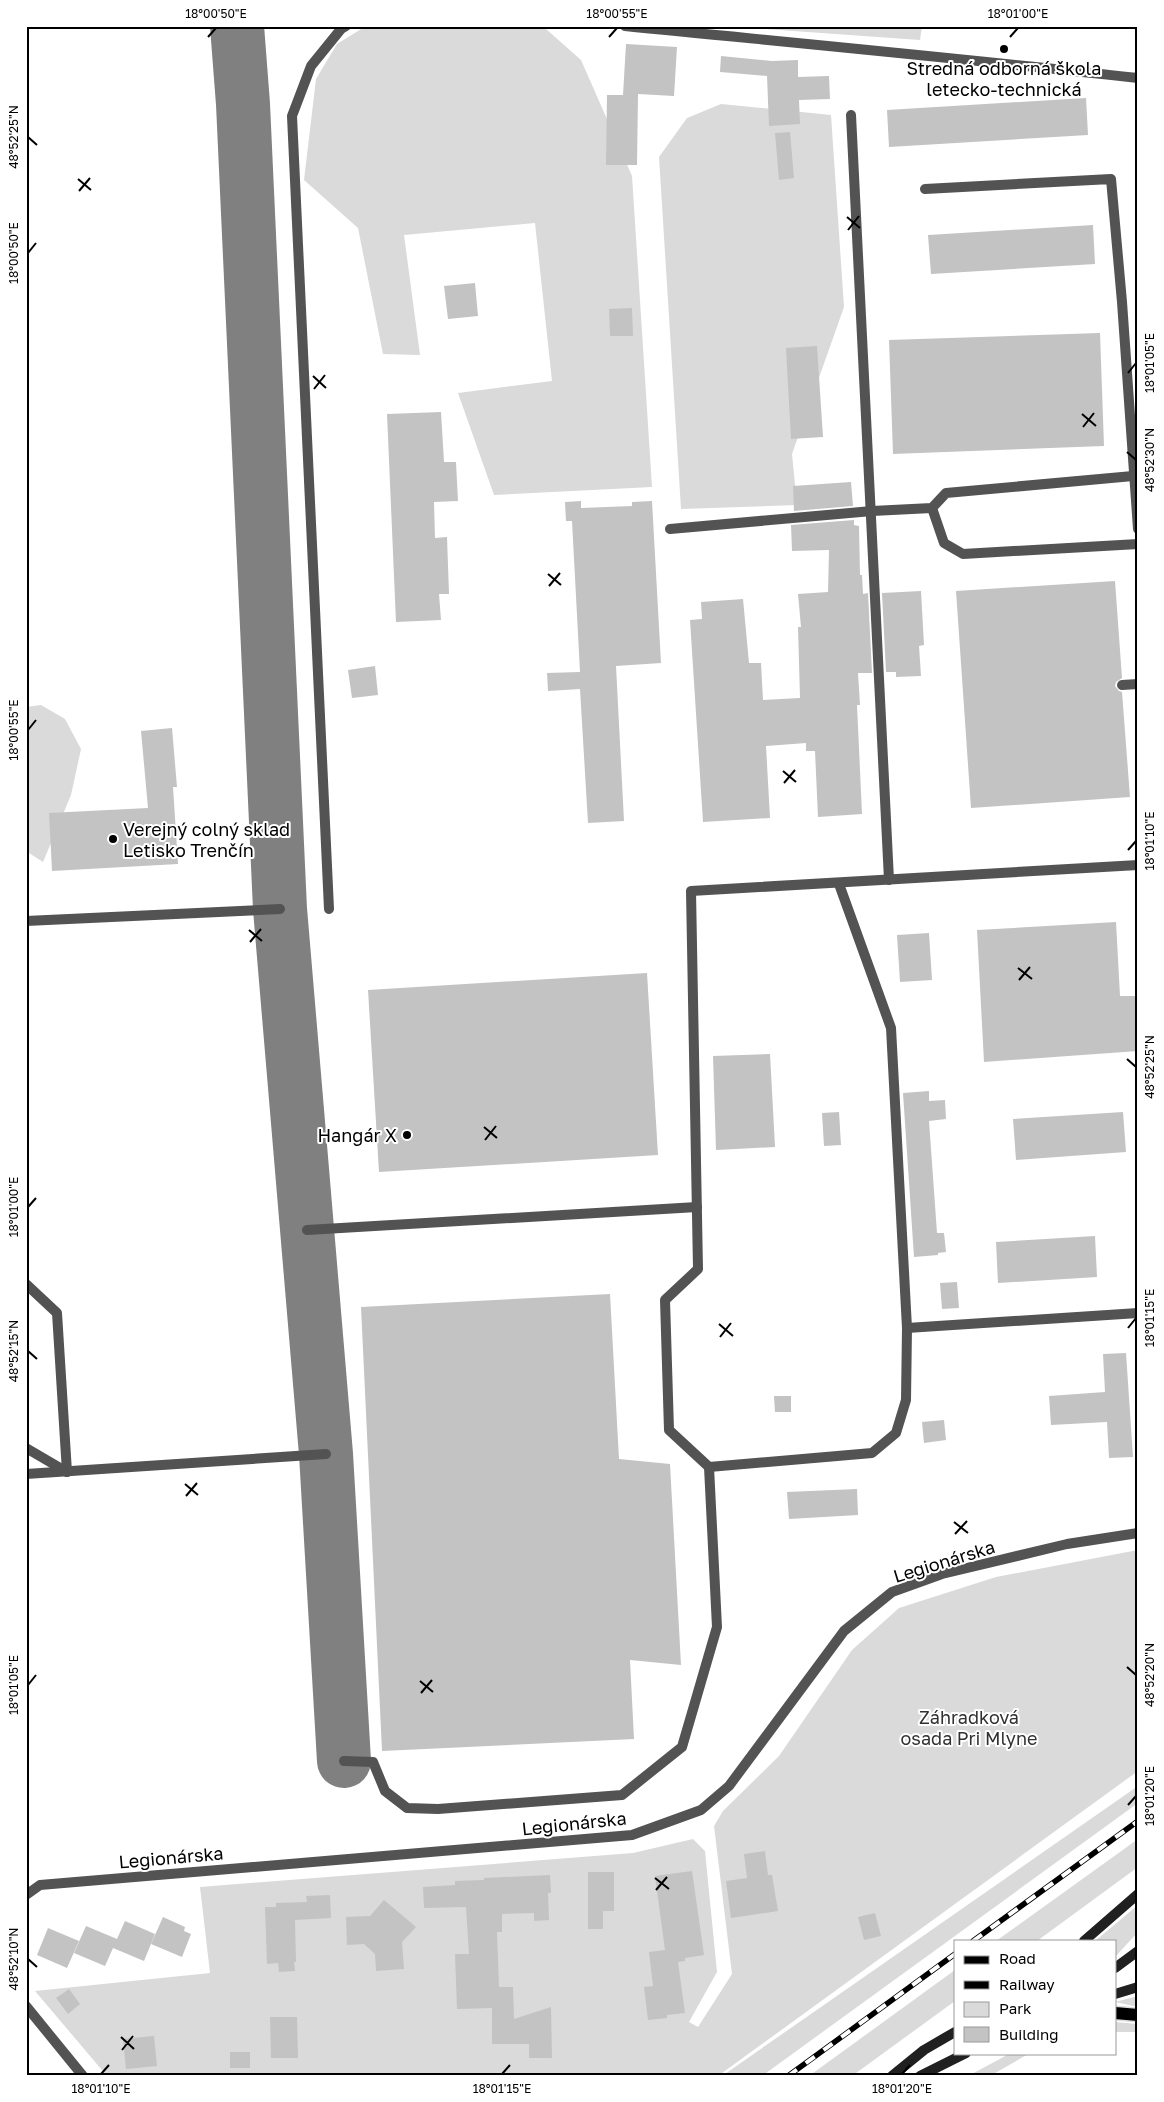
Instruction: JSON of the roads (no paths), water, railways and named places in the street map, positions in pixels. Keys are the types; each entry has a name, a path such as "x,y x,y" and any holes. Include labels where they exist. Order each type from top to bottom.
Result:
{"main road":[{"path":"1085,1940 1138,1894"},
{"path":"1116,1967 1138,1951"},
{"path":"1116,1994 1138,1987"},
{"path":"1116,2013 1138,2014"},
{"path":"892,2076 924,2050 954,2033"},
{"path":"920,2076 964,2054"}],"street":[{"path":"329,909 292,116 311,66 346,26"},
{"path":"625,26 932,55 1138,78"},
{"path":"851,115 889,880"},
{"path":"925,189 1111,179 1122,302 1138,529"},
{"path":"670,529 872,511 932,508 946,493 1133,476"},
{"path":"932,508 944,543 963,554 1138,544"},
{"path":"1122,685 1138,684"},
{"path":"344,1761 373,1762 385,1791 407,1808 438,1809 622,1795 682,1747 717,1627 709,1467 669,1430 665,1300 698,1269 691,891 839,884 1138,865"},
{"path":"709,1467 872,1453 896,1433 906,1400 907,1328 891,1028 839,884"},
{"path":"26,921 280,909"},
{"path":"306,1230 697,1207"},
{"path":"26,1284 57,1313 67,1472"},
{"path":"907,1328 1138,1313"},
{"path":"26,1448 67,1472"},
{"path":"26,1474 152,1464 326,1454"},
{"name":"Legionárska","path":"26,1895 40,1885 632,1835 701,1810 729,1786 844,1630 892,1592 942,1574 1067,1544 1138,1533"},
{"path":"26,2006 83,2076"}],"railway":[{"path":"974,1940 1138,1821"},
{"path":"788,2076 954,1955"}],"place":[{"name":"Stredná odborná škola letecko-technická","path":"1004,49"},
{"name":"Verejný colný sklad Letisko Trenčín","path":"113,839"},
{"name":"Hangár X","path":"407,1135"}],"park label":[{"name":"Záhradková osada Pri Mlyne","path":"969,1727"}]}
